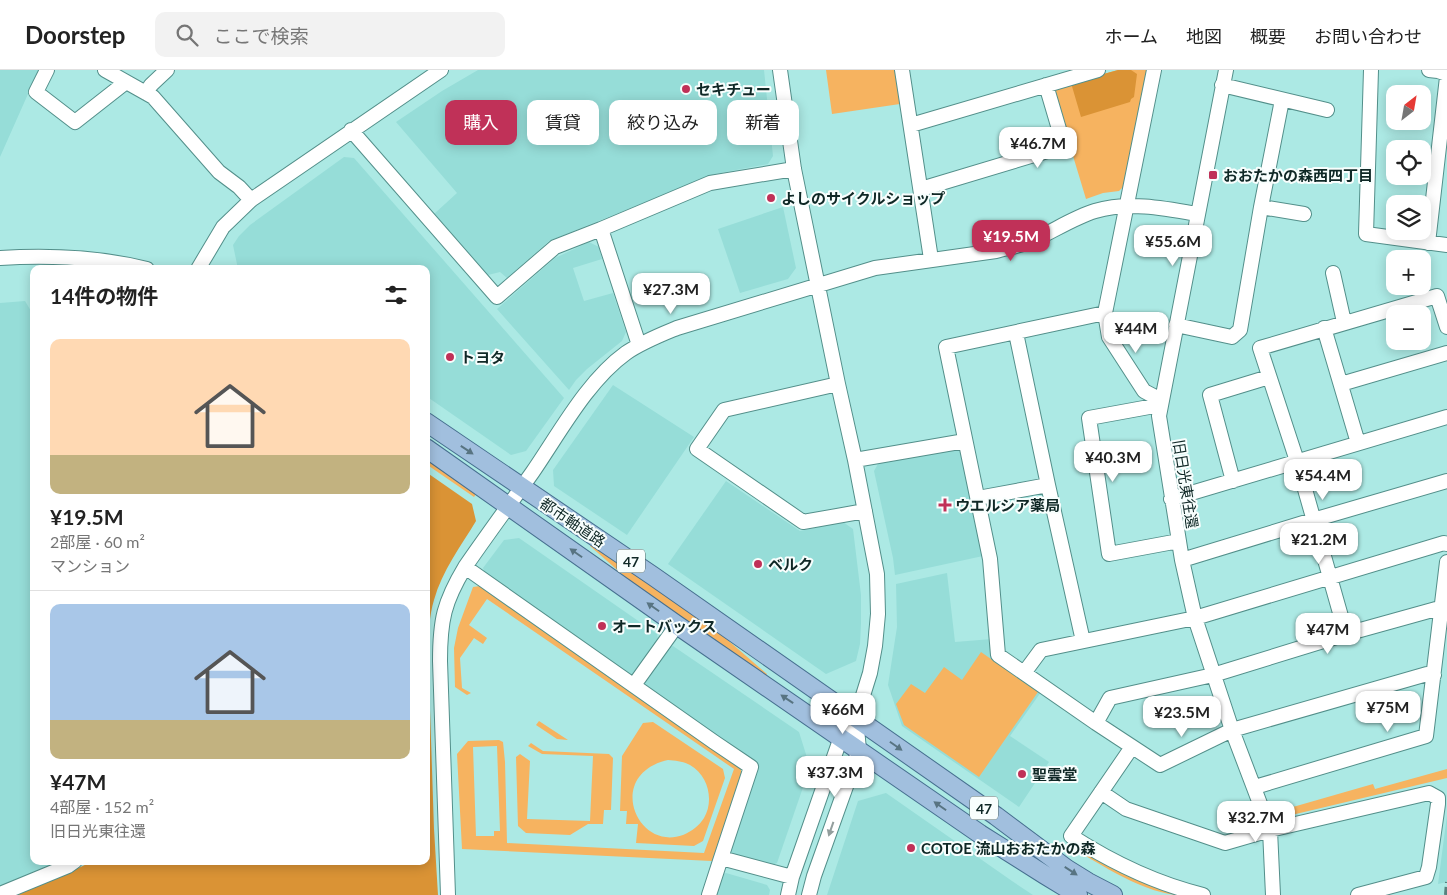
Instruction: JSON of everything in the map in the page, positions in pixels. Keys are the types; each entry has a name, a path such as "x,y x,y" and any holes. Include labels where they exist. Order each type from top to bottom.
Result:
{"main road":[{"name":"都市軸道路","path":"430,425 653,576 1003,821 1067,869 1114,895"},
{"name":"都市軸道路","path":"430,451 980,834 1044,876 1078,895"}],"street":[{"path":"47,70 36,92 75,122 126,82"},
{"path":"105,70 153,97 219,172 239,187 251,200"},
{"path":"146,93 151,85 167,70"},
{"path":"200,265 223,227 251,200 441,70"},
{"path":"780,70 794,169 838,384 856,460 877,574 878,614 870,673 856,718 841,737 792,877 788,895"},
{"path":"902,70 931,260"},
{"path":"911,125 1098,70"},
{"path":"1154,70 1105,313 1109,337 1144,391 1161,403"},
{"name":"旧日光東往還","path":"1226,70 1159,416 1171,500 1194,618 1232,730 1270,830 1273,895"},
{"path":"1371,70 1366,234 1447,245"},
{"path":"1428,242 1447,76 1438,71 1429,70"},
{"path":"921,189 1064,146 1046,84"},
{"path":"1222,85 1327,110"},
{"path":"1176,325 1232,337 1240,330 1282,100"},
{"path":"351,130 497,296 555,247 710,183 794,169"},
{"path":"448,895 440,637 447,602 454,586 508,505 579,404 613,364 639,346 677,328 875,268 996,251 1012,247 1029,242 1096,211 1126,207 1160,207 1197,214"},
{"path":"1261,207 1304,214"},
{"path":"601,229 639,346"},
{"path":"0,258 32,256 89,258 126,265"},
{"path":"59,257 88,265"},
{"path":"1333,274 1344,322"},
{"path":"1346,634 1297,461 1260,348 1437,296 1447,327"},
{"path":"1105,313 946,347 990,559 998,655 1160,765 1232,730 1427,674 1434,675"},
{"path":"1324,328 1358,444"},
{"path":"1016,333 1082,642"},
{"path":"1341,384 1447,353"},
{"path":"1233,481 1210,395 1269,377"},
{"path":"838,384 724,410 697,449 802,522 865,510"},
{"path":"1161,403 1089,418 1109,554 1179,541"},
{"path":"1171,500 1447,417"},
{"path":"856,460 965,441"},
{"path":"1182,560 1447,481"},
{"path":"978,498 1048,485"},
{"path":"1024,674 1041,650 1194,618 1330,576 1444,543 1447,544"},
{"path":"1255,787 1426,736 1447,562"},
{"path":"466,567 751,767 709,895"},
{"path":"1096,723 1110,698 1213,675 1346,634 1436,609 1441,610"},
{"path":"634,685 677,624"},
{"path":"809,895 859,750 856,718"},
{"path":"1132,747 1071,836 1120,865 1167,885 1203,895"},
{"path":"1101,792 1126,809 1225,843 1270,830 1429,793 1438,798 1426,877 1358,895"},
{"path":"721,858 792,877"},
{"path":"0,894 69,865"}],"shaded area":[{"path":"0,70 40,70 0,157"},
{"path":"478,70 764,70 767,100 727,100 727,145 772,145 773,156 768,164 715,174 549,241 507,278 500,272 488,275 434,214 457,193 396,122 442,91"},
{"path":"826,70 895,70 900,104 832,114"},
{"path":"1118,70 1147,70 1124,186 1119,191 1103,193 1086,199 1054,93 1057,87"},
{"path":"1118,70 1131,70 1137,74 1134,97 1130,102 1081,117 1071,83"},
{"path":"344,157 354,158 564,398 526,451 511,455 430,399 430,265 237,265 233,245 250,225"},
{"path":"783,207 796,268 788,279 740,293 718,229"},
{"path":"589,242 599,247 602,259 573,268 584,301 613,293 626,332 622,341 587,369 569,390 497,309 555,258"},
{"path":"25,301 30,309 30,865 53,865 0,887 0,303"},
{"path":"613,385 694,437 627,535 554,486 553,470"},
{"path":"956,447 962,450 983,556 895,575 874,471 879,462"},
{"path":"430,462 476,494 474,497 430,467"},
{"path":"430,475 472,504 476,521 452,559 437,589 430,619"},
{"name":"ベルク","path":"726,481 800,531 843,522 853,529 861,595 860,644 856,661 826,674 668,564"},
{"path":"519,538 657,634 658,639 634,674 629,674 485,574 483,568 504,540"},
{"path":"591,544 723,636 767,674 766,676 631,582 590,546"},
{"path":"947,573 955,642 992,639 1041,692 1010,736 1049,762 1019,807 902,726 888,685 897,627 896,584"},
{"path":"480,586 740,767 742,773 712,861 462,849 457,754 468,741 499,740 503,742 507,843 704,853 734,769 487,599 469,625 487,638 483,644 474,638 460,658 462,688 471,693 467,695 455,687 454,648 458,628 473,587","holes":["497,746 500,831 494,831 494,836 476,836 473,747"]},
{"path":"673,646 799,732 810,767 777,863 772,865 733,854 729,850 758,765 645,686 645,680 669,647"},
{"path":"981,652 1038,692 979,777 904,725 896,704 911,684 925,693 944,667 962,680"},
{"path":"430,710 438,895 17,895 85,865 430,865"},
{"path":"539,721 568,740 557,739 536,725"},
{"path":"653,722 723,769 725,778 703,841 694,846 636,843 638,824 626,824 627,811 620,811 622,756 643,723","holes":["668,760 687,764 702,776 708,789 709,804 704,818 695,828 683,835 666,837 652,832 641,822 634,809 633,794 637,780 649,768"]},
{"path":"531,743 543,751 609,754 613,758 611,810 604,810 603,824 588,824 570,835 526,833 518,826 516,757 520,754 530,761 527,819 590,821 593,756 542,754 528,746"},
{"path":"1447,769 1447,778 1279,818 1272,813 1373,784 1375,789"},
{"name":"COTOE 流山おおたかの森","path":"886,793 1033,895 827,895 858,801"},
{"path":"1447,815 1447,882 1438,884"},
{"path":"1071,844 1182,895 1168,894 1139,884 1069,846"},
{"path":"726,873 767,885 770,890 769,895 716,895 720,875"}],"railway":[{"path":"1446,895 1447,882"}],"place":[{"name":"セキチュー","path":"686,89"},
{"name":"おおたかの森西四丁目","path":"1213,175"},
{"name":"よしのサイクルショップ","path":"771,198"},
{"name":"トヨタ","path":"450,357"},
{"name":"ウエルシア薬局","path":"945,505"},
{"name":"ベルク","path":"758,564"},
{"name":"オートバックス","path":"602,626"},
{"name":"聖雲堂","path":"1022,774"},
{"name":"COTOE 流山おおたかの森","path":"911,848"}]}
